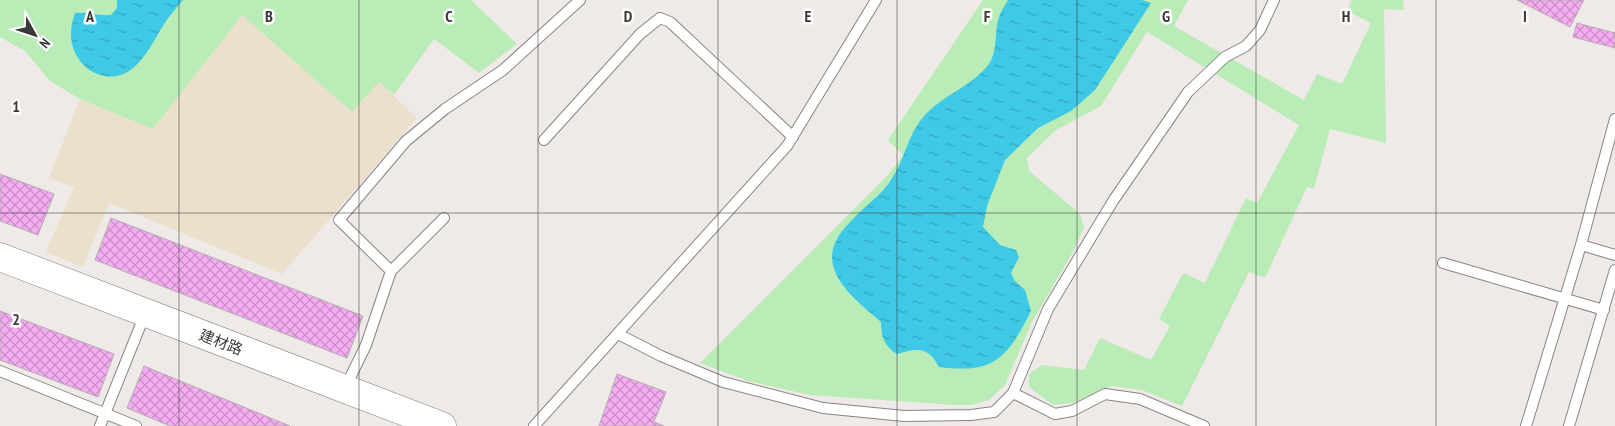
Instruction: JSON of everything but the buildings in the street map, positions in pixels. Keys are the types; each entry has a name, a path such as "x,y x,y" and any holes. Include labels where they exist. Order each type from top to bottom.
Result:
{"street":[{"name":"建材路","path":"0,258 442,426"}],"lane":[{"path":"391,271 339,220 406,141 445,108 503,70 580,0"},
{"path":"534,426 787,146 876,0"},
{"path":"618,334 661,356 722,382 822,408 904,416 971,415 994,412 1013,393 1048,309 1113,202 1188,92 1224,57 1246,46 1251,41 1260,30 1274,0"},
{"path":"544,140 640,34 660,18 670,22 793,136"},
{"path":"1526,426 1581,244 1615,118"},
{"path":"344,389 366,345 391,271 444,218"},
{"path":"1581,244 1615,255"},
{"path":"1443,263 1604,310"},
{"path":"1569,426 1615,270"},
{"path":"100,426 146,313"},
{"path":"0,371 136,426"},
{"path":"1013,393 1055,414 1072,412 1105,394 1140,399 1204,426"}],"shaded area":[{"path":"242,14 352,112 379,82 417,118 282,274 109,203 83,267 46,252 74,187 49,178 80,99 153,129"}],"green space":[{"path":"0,0 471,0 517,44 479,73 434,39 394,95 379,82 352,112 242,15 153,129 80,99 50,81 25,51 0,37"},
{"path":"983,0 1188,0 1174,26 1304,100 1317,74 1342,84 1371,23 1347,11 1352,0 1403,0 1404,10 1384,9 1386,143 1330,129 1314,189 1307,187 1265,278 1249,272 1182,406 1142,390 1112,386 1072,403 1053,405 1029,387 1029,374 1042,365 1084,370 1100,338 1151,360 1170,326 1159,319 1183,273 1205,283 1246,198 1257,203 1299,125 1147,32 1101,106 1056,130 1027,158 1029,171 1080,214 1084,227 1074,250 1032,322 1005,385 989,400 971,405 955,405 810,395 748,381 700,363 888,175 903,155 888,140"}],"water":[{"path":"117,0 183,0 166,21 148,51 133,68 123,74 113,76 101,75 92,72 82,64 76,55 71,38 72,26 75,13 111,15 117,8"},
{"path":"1008,0 1142,0 1151,3 1095,90 1071,111 1038,128 1005,160 987,206 983,227 1000,245 1016,250 1019,257 1011,273 1015,281 1025,290 1031,311 1014,341 997,359 986,365 958,369 939,367 931,355 921,350 897,354 889,348 883,336 881,322 843,286 833,264 832,252 844,228 889,183 916,127 922,119 936,105 976,77 989,64 994,53 999,17"}]}
